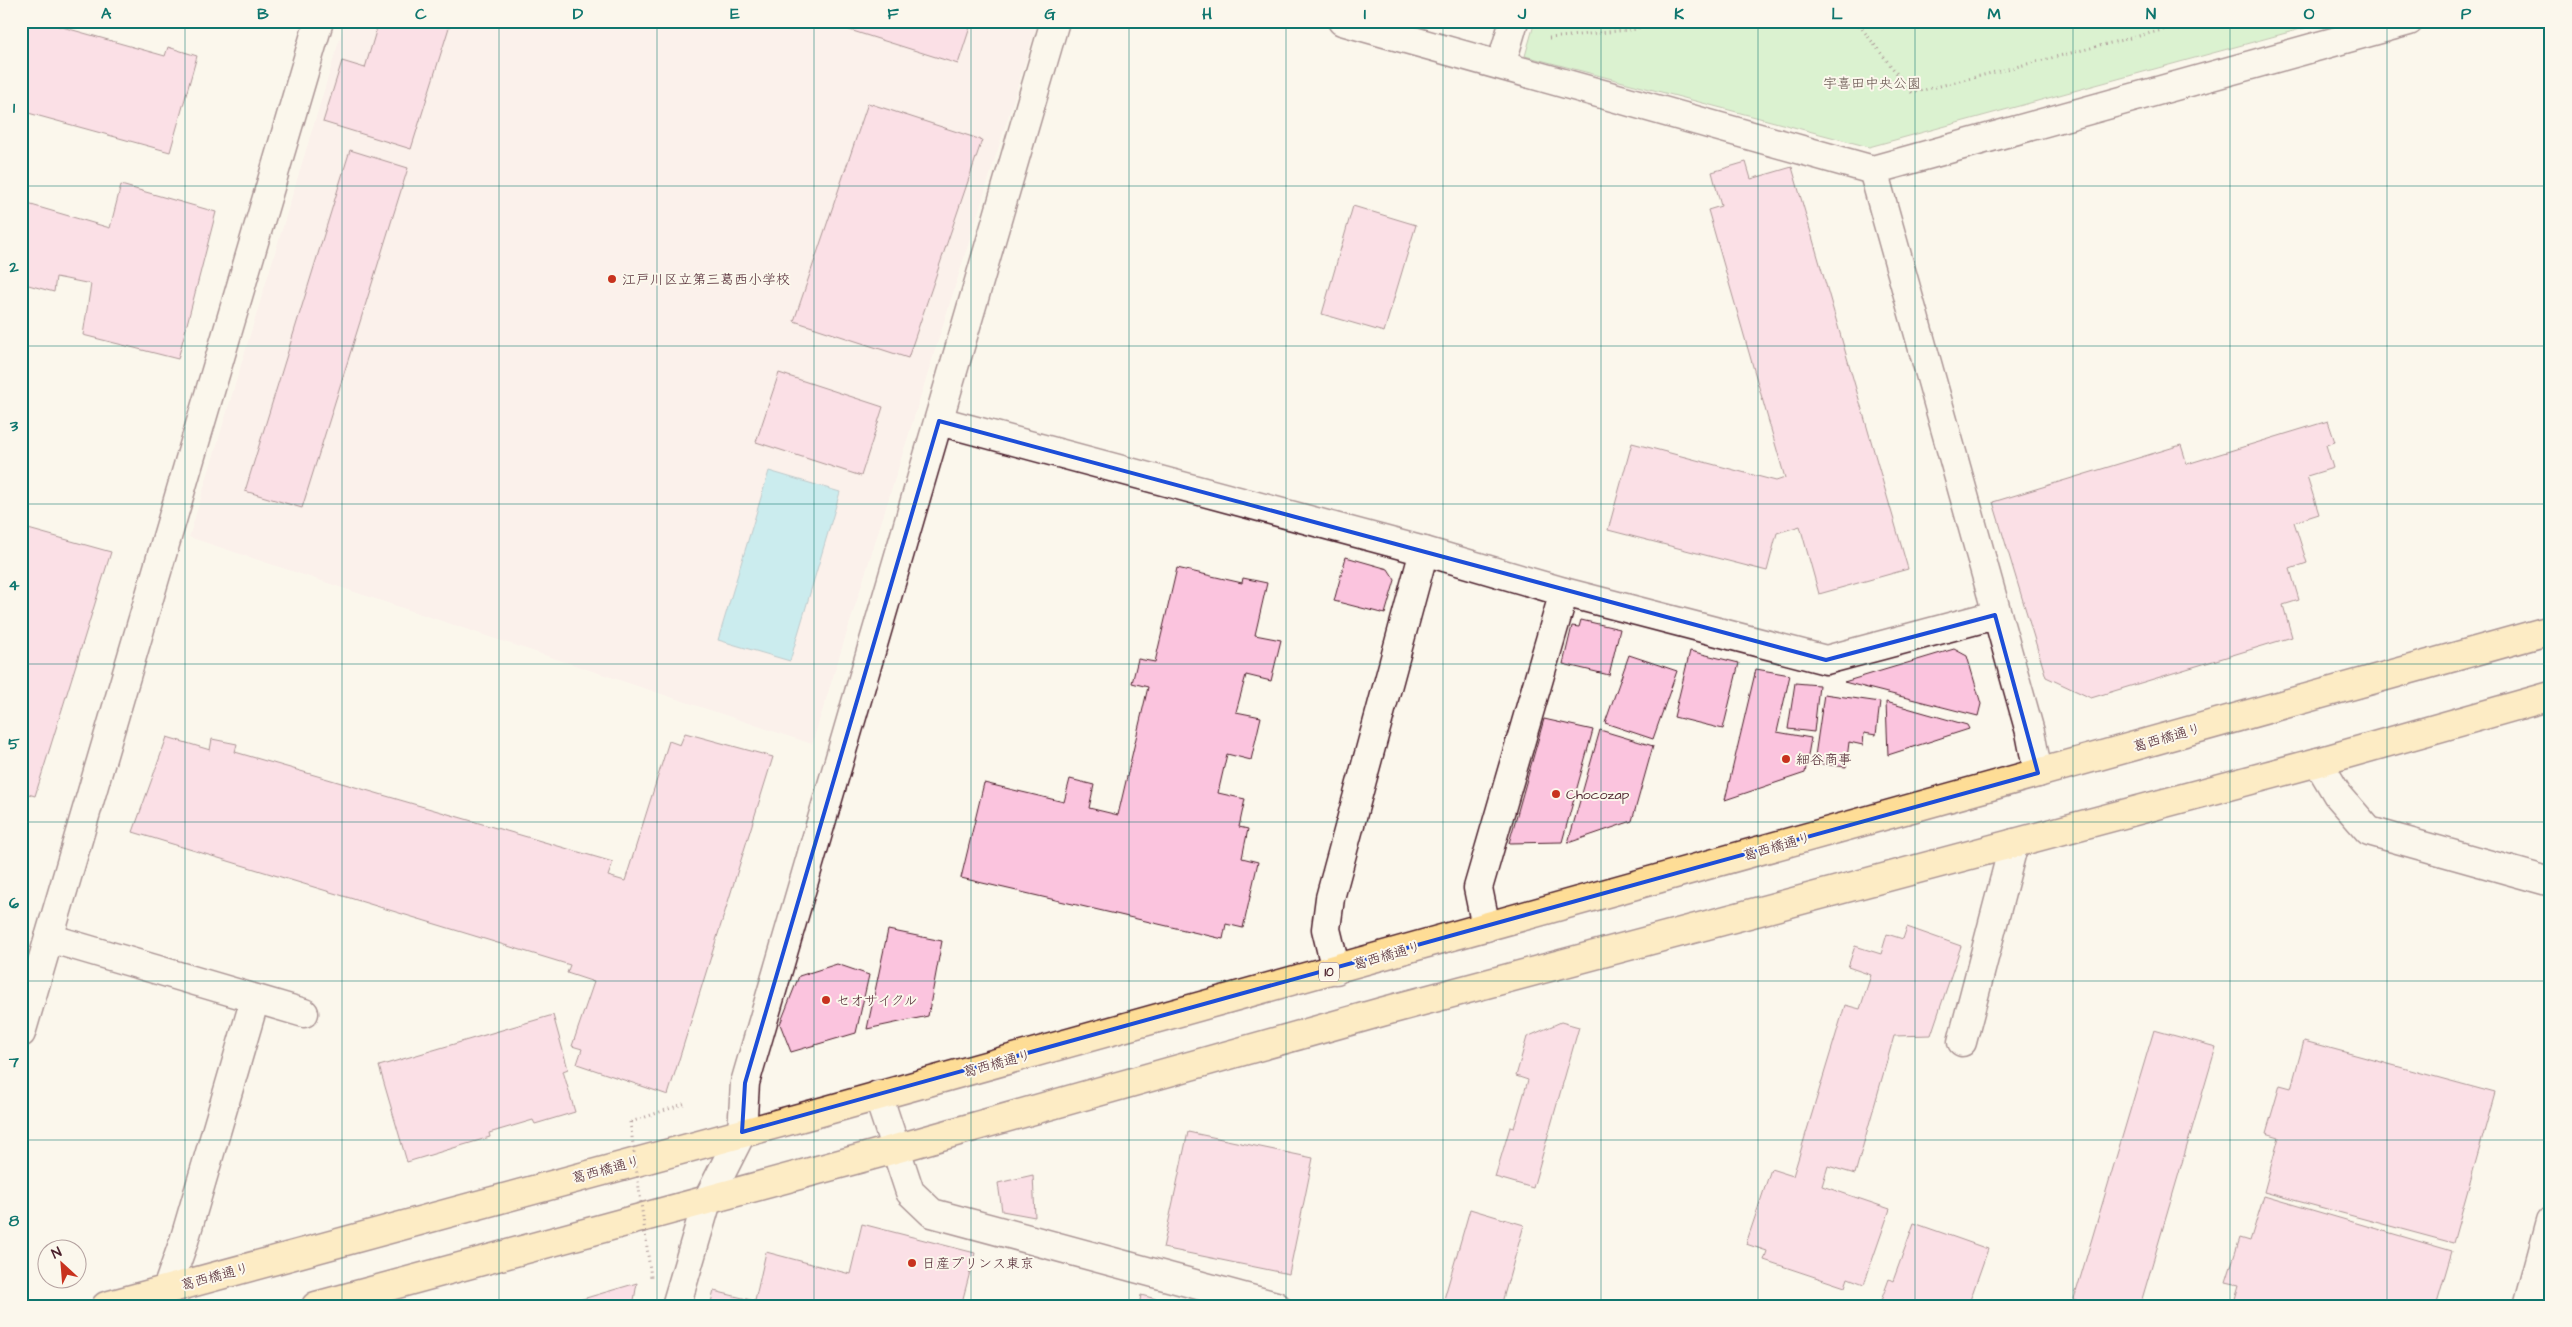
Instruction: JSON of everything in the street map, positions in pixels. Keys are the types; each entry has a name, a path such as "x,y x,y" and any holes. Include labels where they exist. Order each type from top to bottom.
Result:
{"main road":[{"name":"葛西橋通り","path":"106,1306 1336,970 2551,630"},
{"path":"316,1306 707,1201 1395,1008 2318,762 2551,696"}],"street":[{"path":"21,1032 319,21"},
{"path":"676,1306 707,1201 742,1132 745,1083 1055,21"},
{"path":"1342,21 1873,170 2409,21"},
{"path":"1501,65 1514,21"},
{"path":"1873,170 2030,732 2038,773"},
{"path":"939,421 1424,551 1564,592 1826,660 1996,615"},
{"path":"1336,970 1326,929 1330,898 1424,551"},
{"path":"1486,927 1478,888 1564,592"},
{"path":"2318,762 2337,794 2369,831 2551,882"},
{"path":"1962,1042 2014,843"},
{"path":"49,938 304,1013"},
{"path":"167,1289 184,1241 255,999"},
{"path":"878,1095 910,1192 932,1213 1276,1306"},
{"path":"2528,1306 2551,1220"}],"path":[{"path":"1545,38 1638,29 1641,21"},
{"path":"1856,21 1912,93 2198,21"},
{"path":"651,1277 630,1122 686,1103"}],"highlighted area":[{"path":"939,421 1826,660 1995,615 2038,773 742,1132 745,1083"}],"shaded area":[{"name":"江戸川区立第三葛西小学校","path":"345,21 1038,21 812,744 189,537"}],"green space":[{"name":"宇喜田中央公園","path":"1535,21 2330,21 1869,147 1525,56"}],"water":[{"path":"769,471 840,492 790,661 718,640"}],"building":[{"path":"21,21 41,21 165,56 168,47 197,56 170,152 21,111"},
{"path":"379,21 451,21 411,149 323,122 342,61 365,68"},
{"path":"821,21 972,21 958,64"},
{"path":"868,103 982,140 908,358 794,321"},
{"path":"350,150 408,168 302,508 245,491"},
{"path":"1746,162 1751,179 1792,167 1908,569 1819,594 1800,526 1777,533 1767,571 1608,530 1632,443 1776,481 1785,478 1708,210 1721,206 1712,172"},
{"path":"121,185 216,212 178,359 83,335 91,284 56,277 54,292 21,283 21,202 110,228"},
{"path":"1353,206 1416,225 1384,332 1322,314"},
{"path":"779,373 883,407 861,476 756,442"},
{"path":"2328,421 2335,442 2326,445 2333,468 2307,476 2319,514 2294,522 2307,563 2290,569 2299,600 2283,605 2292,637 2091,698 2046,677 1993,502 2181,445 2187,464"},
{"path":"21,527 111,552 35,796 21,792"},
{"path":"1346,557 1388,569 1395,580 1385,614 1334,601"},
{"path":"1177,568 1242,583 1243,578 1267,583 1255,635 1281,640 1271,681 1246,675 1236,712 1261,717 1251,760 1227,754 1218,793 1245,799 1239,827 1248,829 1242,858 1258,862 1243,928 1226,924 1223,939 961,878 984,783 1064,802 1070,779 1094,785 1089,808 1118,815 1148,687 1132,683 1138,659 1155,662"},
{"path":"1581,620 1620,629 1609,675 1563,664 1572,626 1579,627"},
{"path":"1954,649 1967,656 1981,704 1978,716 1844,682"},
{"path":"1690,651 1739,663 1723,729 1674,717"},
{"path":"1629,655 1677,671 1653,739 1605,723"},
{"path":"1756,669 1790,675 1777,732 1811,738 1805,773 1725,800"},
{"path":"1795,683 1819,685 1814,732 1788,729"},
{"path":"1824,694 1880,702 1876,735 1864,733 1863,745 1849,742 1846,767 1814,763"},
{"path":"1886,702 1967,725 1969,729 1888,755"},
{"path":"1544,719 1593,730 1562,842 1509,843"},
{"path":"1600,730 1653,746 1632,821 1568,843"},
{"path":"685,733 773,757 668,1095 577,1064 582,1049 572,1046 594,982 567,973 570,965 133,832 167,737 210,750 212,739 237,744 235,752 613,862 608,876 625,881 669,741 680,745"},
{"path":"1907,927 1961,946 1931,1035 1894,1036 1855,1174 1828,1166 1822,1186 1890,1209 1864,1284 1848,1278 1845,1287 1764,1260 1767,1251 1746,1244 1771,1169 1793,1176 1845,1005 1860,1009 1871,975 1848,967 1855,946 1881,954 1887,934 1903,939"},
{"path":"888,930 942,941 928,1016 867,1029"},
{"name":"セオサイクル","path":"837,964 869,975 856,1033 791,1052 780,1024 799,976"},
{"path":"553,1015 568,1069 563,1071 575,1112 535,1124 533,1120 489,1133 490,1137 407,1162 379,1066"},
{"path":"1561,1022 1579,1027 1533,1188 1495,1177 1510,1127 1514,1128 1528,1080 1516,1076 1527,1037"},
{"path":"2154,1030 2216,1047 2140,1306 2096,1306 2074,1299"},
{"path":"2304,1041 2495,1093 2453,1243 2264,1192 2279,1137 2266,1133 2280,1085 2291,1088"},
{"path":"1188,1132 1313,1158 1289,1274 1163,1248"},
{"path":"1033,1175 1035,1217 1002,1211 998,1183"},
{"path":"2264,1196 2452,1251 2436,1306 2233,1306 2239,1285 2226,1282 2240,1238 2250,1241"},
{"path":"1470,1209 1524,1225 1501,1306 1442,1306"},
{"path":"1914,1223 1988,1249 1968,1306 1879,1306 1889,1279 1893,1281"},
{"name":"日産プリンス東京","path":"862,1224 975,1253 961,1306 710,1306 714,1291 755,1301 766,1252 850,1274"},
{"path":"637,1283 633,1306 562,1306 562,1305"},
{"path":"1141,1295 1183,1306 1139,1306"}],"place":[{"name":"江戸川区立第三葛西小学校","path":"612,279"},
{"name":"細谷商事","path":"1786,759"},
{"name":"Chocozap","path":"1556,794"},
{"name":"セオサイクル","path":"826,1000"},
{"name":"日産プリンス東京","path":"912,1263"}]}
